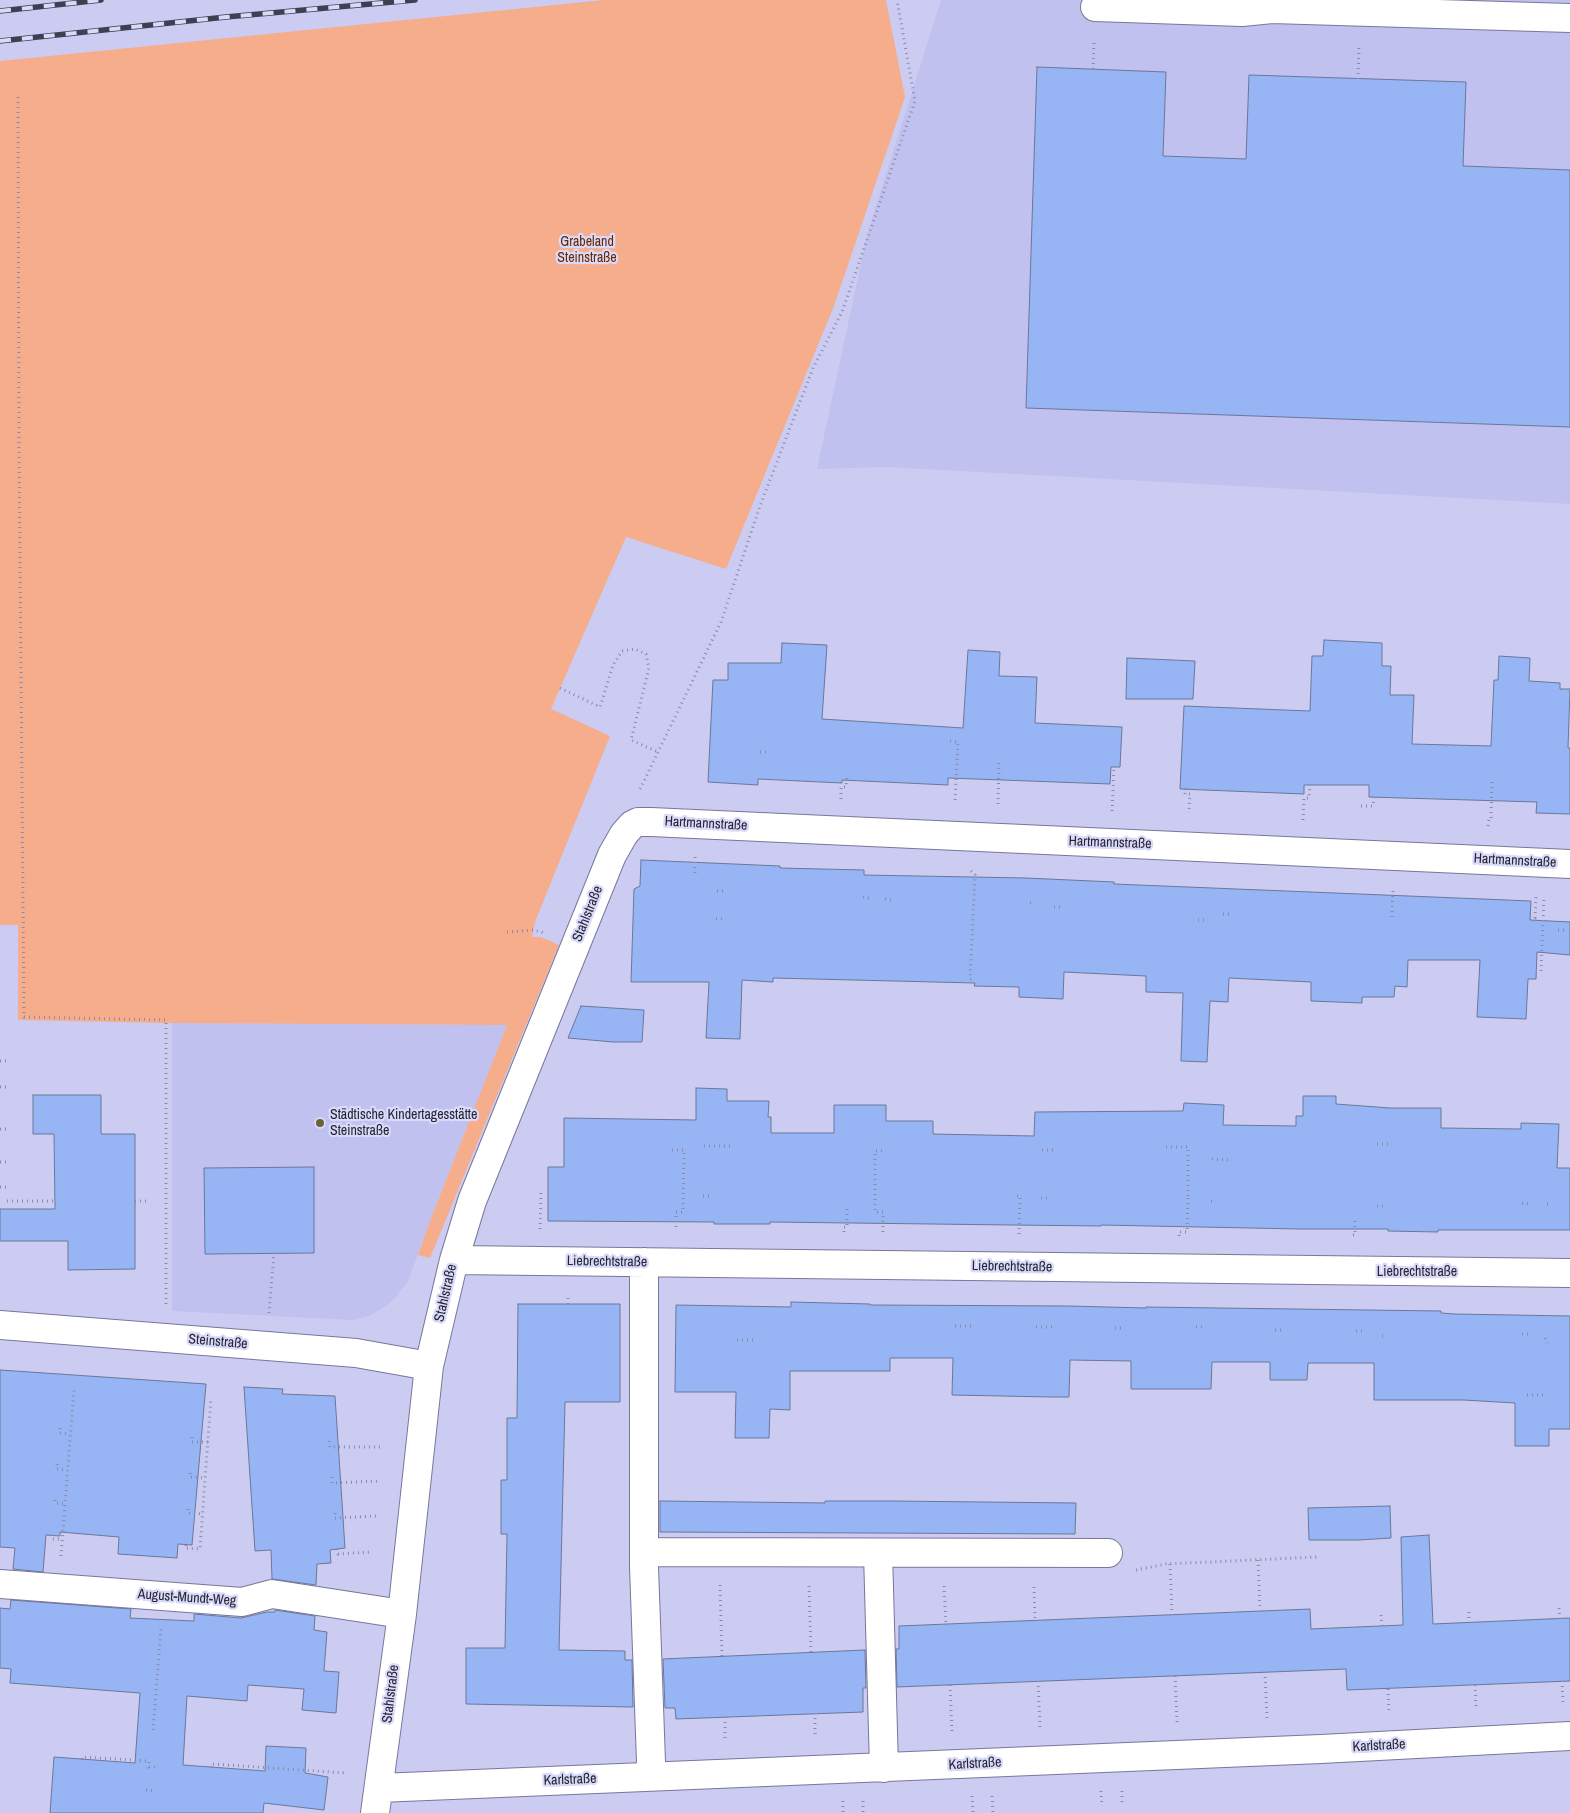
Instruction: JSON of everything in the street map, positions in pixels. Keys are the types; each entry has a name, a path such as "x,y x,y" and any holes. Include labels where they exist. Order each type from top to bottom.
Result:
{"street":[{"path":"1095,7 1242,12 1272,8 1570,18"},
{"name":"Stahlstraße","path":"378,1792 402,1614 429,1366 454,1260 472,1201 612,855 624,834 632,825 638,822 651,822"},
{"name":"Hartmannstraße","path":"651,822 1570,864"},
{"name":"Liebrechtstraße","path":"454,1260 1570,1274"},
{"path":"644,1262 644,1567 651,1762 649,1777"},
{"name":"Steinstraße","path":"4,1319 356,1353 429,1366"},
{"path":"653,1552 1108,1553"},
{"path":"878,1553 884,1768"},
{"name":"August-Mundt-Weg","path":"0,1584 242,1602 272,1594 402,1614"},
{"name":"Karlstraße","path":"378,1792 649,1777 1321,1749 1567,1724"}],"path":[{"path":"640,790 721,622 760,506 810,376 842,312 914,101 896,0"},
{"path":"18,97 24,1017 166,1020 166,1314"},
{"path":"560,688 600,707 613,665 622,651 634,649 646,654 649,668 632,740 658,752"},
{"path":"950,741 958,742 955,807"},
{"path":"760,752 768,752"},
{"path":"998,809 999,762"},
{"path":"1112,813 1114,767"},
{"path":"840,801 841,787 846,787 847,775"},
{"path":"1488,831 1492,779"},
{"path":"1303,822 1304,798 1309,798 1310,785"},
{"path":"1186,788 1186,794 1190,794 1189,817"},
{"path":"1361,806 1373,806 1374,797"},
{"path":"695,873 696,852"},
{"path":"970,865 970,870 975,875 974,937 970,979 975,979"},
{"path":"1392,917 1393,883"},
{"path":"717,891 724,891"},
{"path":"1536,895 1544,896 1541,971 1536,971"},
{"path":"863,897 869,898"},
{"path":"885,899 892,900"},
{"path":"1530,917 1535,918 1535,906"},
{"path":"1054,907 1061,907"},
{"path":"1223,914 1229,914"},
{"path":"716,919 723,919"},
{"path":"1198,920 1206,920"},
{"path":"507,932 534,930 545,934"},
{"path":"1558,930 1566,930"},
{"path":"0,1061 6,1061"},
{"path":"0,1087 6,1087"},
{"path":"0,1129 6,1129"},
{"path":"1378,1144 1390,1144"},
{"path":"704,1146 733,1146"},
{"path":"1166,1147 1188,1147 1187,1232 1179,1232 1179,1238"},
{"path":"672,1150 684,1150 683,1212 676,1212 676,1233"},
{"path":"1042,1150 1055,1150"},
{"path":"883,1235 883,1212 875,1212 877,1199 876,1151 885,1151"},
{"path":"1212,1159 1230,1160"},
{"path":"0,1162 6,1162"},
{"path":"0,1187 6,1187"},
{"path":"540,1231 541,1193 543,1193"},
{"path":"703,1196 709,1196"},
{"path":"1017,1196 1020,1196 1019,1235"},
{"path":"1041,1198 1047,1198"},
{"path":"6,1201 55,1201"},
{"path":"135,1201 150,1201"},
{"path":"1522,1203 1529,1204"},
{"path":"1547,1204 1552,1204"},
{"path":"844,1235 844,1227 847,1227 847,1205"},
{"path":"1377,1206 1383,1206"},
{"path":"1349,1240 1349,1235 1355,1235 1355,1217"},
{"path":"269,1321 274,1253"},
{"path":"955,1326 972,1326"},
{"path":"1036,1327 1052,1327"},
{"path":"1196,1327 1204,1327"},
{"path":"1115,1328 1122,1328"},
{"path":"1275,1330 1283,1330"},
{"path":"1356,1331 1365,1331"},
{"path":"1522,1334 1528,1334"},
{"path":"737,1340 753,1340"},
{"path":"60,1564 74,1388"},
{"path":"1527,1395 1545,1395"},
{"path":"186,1545 185,1548 200,1549 211,1398"},
{"path":"60,1428 60,1432 70,1434"},
{"path":"192,1437 192,1442 208,1442"},
{"path":"330,1441 330,1447 384,1447"},
{"path":"57,1464 57,1469 67,1470"},
{"path":"190,1473 190,1476 205,1478"},
{"path":"332,1477 332,1483 380,1481"},
{"path":"55,1500 55,1503 65,1504"},
{"path":"188,1509 188,1513 203,1514"},
{"path":"335,1513 335,1518 376,1516"},
{"path":"53,1536 52,1538 62,1539"},
{"path":"337,1549 338,1554 372,1552"},
{"path":"1132,1571 1170,1564 1318,1557"},
{"path":"1258,1560 1260,1610"},
{"path":"1170,1564 1172,1615"},
{"path":"720,1578 722,1656"},
{"path":"944,1578 946,1624"},
{"path":"809,1579 811,1652"},
{"path":"1033,1581 1035,1620"},
{"path":"153,1730 163,1596"},
{"path":"1559,1608 1560,1618"},
{"path":"1468,1612 1469,1622"},
{"path":"1381,1615 1382,1626"},
{"path":"1265,1672 1267,1724"},
{"path":"1175,1676 1177,1728"},
{"path":"1038,1681 1040,1733"},
{"path":"1562,1681 1567,1724"},
{"path":"950,1685 952,1737"},
{"path":"1475,1685 1477,1715"},
{"path":"1388,1689 1389,1718"},
{"path":"815,1713 816,1742"},
{"path":"725,1717 726,1746"},
{"path":"82,1759 82,1757 149,1761 149,1767 157,1767"},
{"path":"211,1767 211,1764 235,1767 378,1792"},
{"path":"146,1790 156,1791"}],"shaded area":[{"path":"941,0 1570,0 1570,504 887,467 817,469 867,235"},
{"name":"Städtische Kindertagesstätte Steinstraße","path":"172,1023 507,1025 408,1281 396,1297 386,1306 369,1316 353,1320 172,1311"}],"green space":[{"name":"Grabeland Steinstraße","path":"604,0 886,0 905,97 834,306 726,569 626,537 551,709 610,736 535,922 532,937 541,937 559,945 430,1258 418,1255 507,1025 164,1023 18,1020 18,925 0,925 0,61"}],"building":[{"path":"1037,67 1166,72 1163,156 1246,159 1249,75 1466,82 1463,166 1570,170 1570,427 1026,408"},
{"path":"1324,640 1382,643 1382,666 1391,666 1390,695 1414,695 1412,744 1491,746 1494,680 1498,680 1499,656 1530,658 1529,681 1560,683 1560,689 1570,689 1568,748 1570,748 1570,814 1536,813 1537,802 1369,797 1369,785 1304,785 1304,794 1180,789 1184,706 1310,711 1312,656 1323,656"},
{"path":"782,643 827,645 822,719 963,728 968,650 1000,652 999,676 1037,677 1035,723 1122,727 1120,767 1111,767 1110,784 948,778 948,785 842,780 842,783 758,779 758,785 708,782 713,680 728,680 728,663 781,663"},
{"path":"1127,658 1195,661 1193,699 1126,699"},
{"path":"641,860 780,866 780,868 864,870 864,875 1026,878 1114,882 1114,884 1531,901 1530,920 1570,922 1570,955 1537,952 1536,979 1528,979 1526,1019 1477,1017 1480,960 1408,960 1407,987 1395,986 1394,997 1362,997 1362,1003 1311,1001 1311,982 1229,978 1228,1002 1210,1001 1207,1062 1181,1061 1183,993 1146,992 1146,976 1064,972 1063,999 1019,997 1019,987 974,986 975,983 773,978 773,982 742,980 740,1039 706,1038 709,982 631,982 634,889 640,886"},
{"path":"581,1006 644,1010 642,1042 613,1042 568,1038"},
{"path":"696,1088 727,1089 727,1101 769,1101 768,1117 771,1117 771,1133 834,1133 834,1105 886,1105 886,1121 933,1121 933,1134 1034,1136 1035,1112 1183,1111 1184,1103 1224,1105 1223,1125 1296,1126 1296,1116 1303,1116 1303,1096 1336,1096 1336,1104 1390,1108 1441,1108 1441,1128 1521,1129 1521,1123 1559,1124 1557,1168 1570,1168 1570,1230 1438,1230 1438,1232 1388,1231 1388,1229 1101,1225 770,1222 770,1224 714,1224 714,1222 548,1221 548,1167 564,1167 564,1118 696,1120"},
{"path":"33,1095 101,1095 101,1134 135,1134 135,1269 68,1270 68,1241 0,1241 0,1209 55,1209 54,1134 33,1134"},
{"path":"314,1167 314,1253 205,1254 204,1168"},
{"path":"791,1302 870,1305 1441,1311 1441,1313 1454,1314 1570,1316 1570,1429 1549,1429 1549,1446 1515,1446 1515,1403 1464,1400 1374,1400 1374,1363 1308,1363 1307,1380 1270,1380 1270,1362 1212,1362 1211,1389 1131,1389 1131,1361 1070,1360 1069,1397 1051,1397 952,1395 953,1358 890,1358 890,1371 790,1371 790,1410 770,1409 769,1438 735,1438 736,1392 675,1392 676,1305 791,1307"},
{"path":"518,1304 620,1304 620,1402 565,1402 559,1650 625,1651 625,1660 632,1660 633,1707 466,1704 466,1648 505,1648 507,1534 501,1534 501,1480 507,1480 507,1418 517,1418"},
{"path":"0,1370 206,1384 192,1545 178,1544 177,1558 118,1554 119,1537 60,1532 60,1536 46,1535 43,1572 13,1569 15,1548 0,1547"},
{"path":"244,1387 283,1389 282,1394 335,1396 345,1548 330,1550 331,1563 317,1564 316,1585 272,1579 271,1550 255,1551"},
{"path":"660,1501 1076,1503 1075,1534 660,1532"},
{"path":"1390,1506 1391,1538 1309,1540 1308,1508"},
{"path":"1429,1535 1433,1624 1570,1618 1570,1681 1347,1690 1346,1669 897,1687 896,1649 899,1649 899,1626 1310,1609 1311,1629 1403,1625 1401,1537"},
{"path":"11,1600 131,1609 130,1618 194,1621 194,1614 241,1618 275,1612 275,1610 315,1616 314,1630 327,1632 324,1671 339,1672 336,1713 302,1710 304,1689 248,1685 247,1701 187,1696 183,1765 265,1771 266,1746 306,1748 305,1773 328,1777 324,1810 264,1803 263,1813 50,1813 54,1757 135,1763 140,1693 10,1683 11,1669 0,1668 0,1608 10,1609"},
{"path":"865,1650 866,1688 863,1688 863,1712 676,1719 675,1708 665,1708 663,1659"}],"railway":[{"path":"0,11 101,0"},
{"path":"0,41 226,17 415,0"}],"place":[{"name":"Städtische Kindertagesstätte Steinstraße","path":"320,1123"}]}
